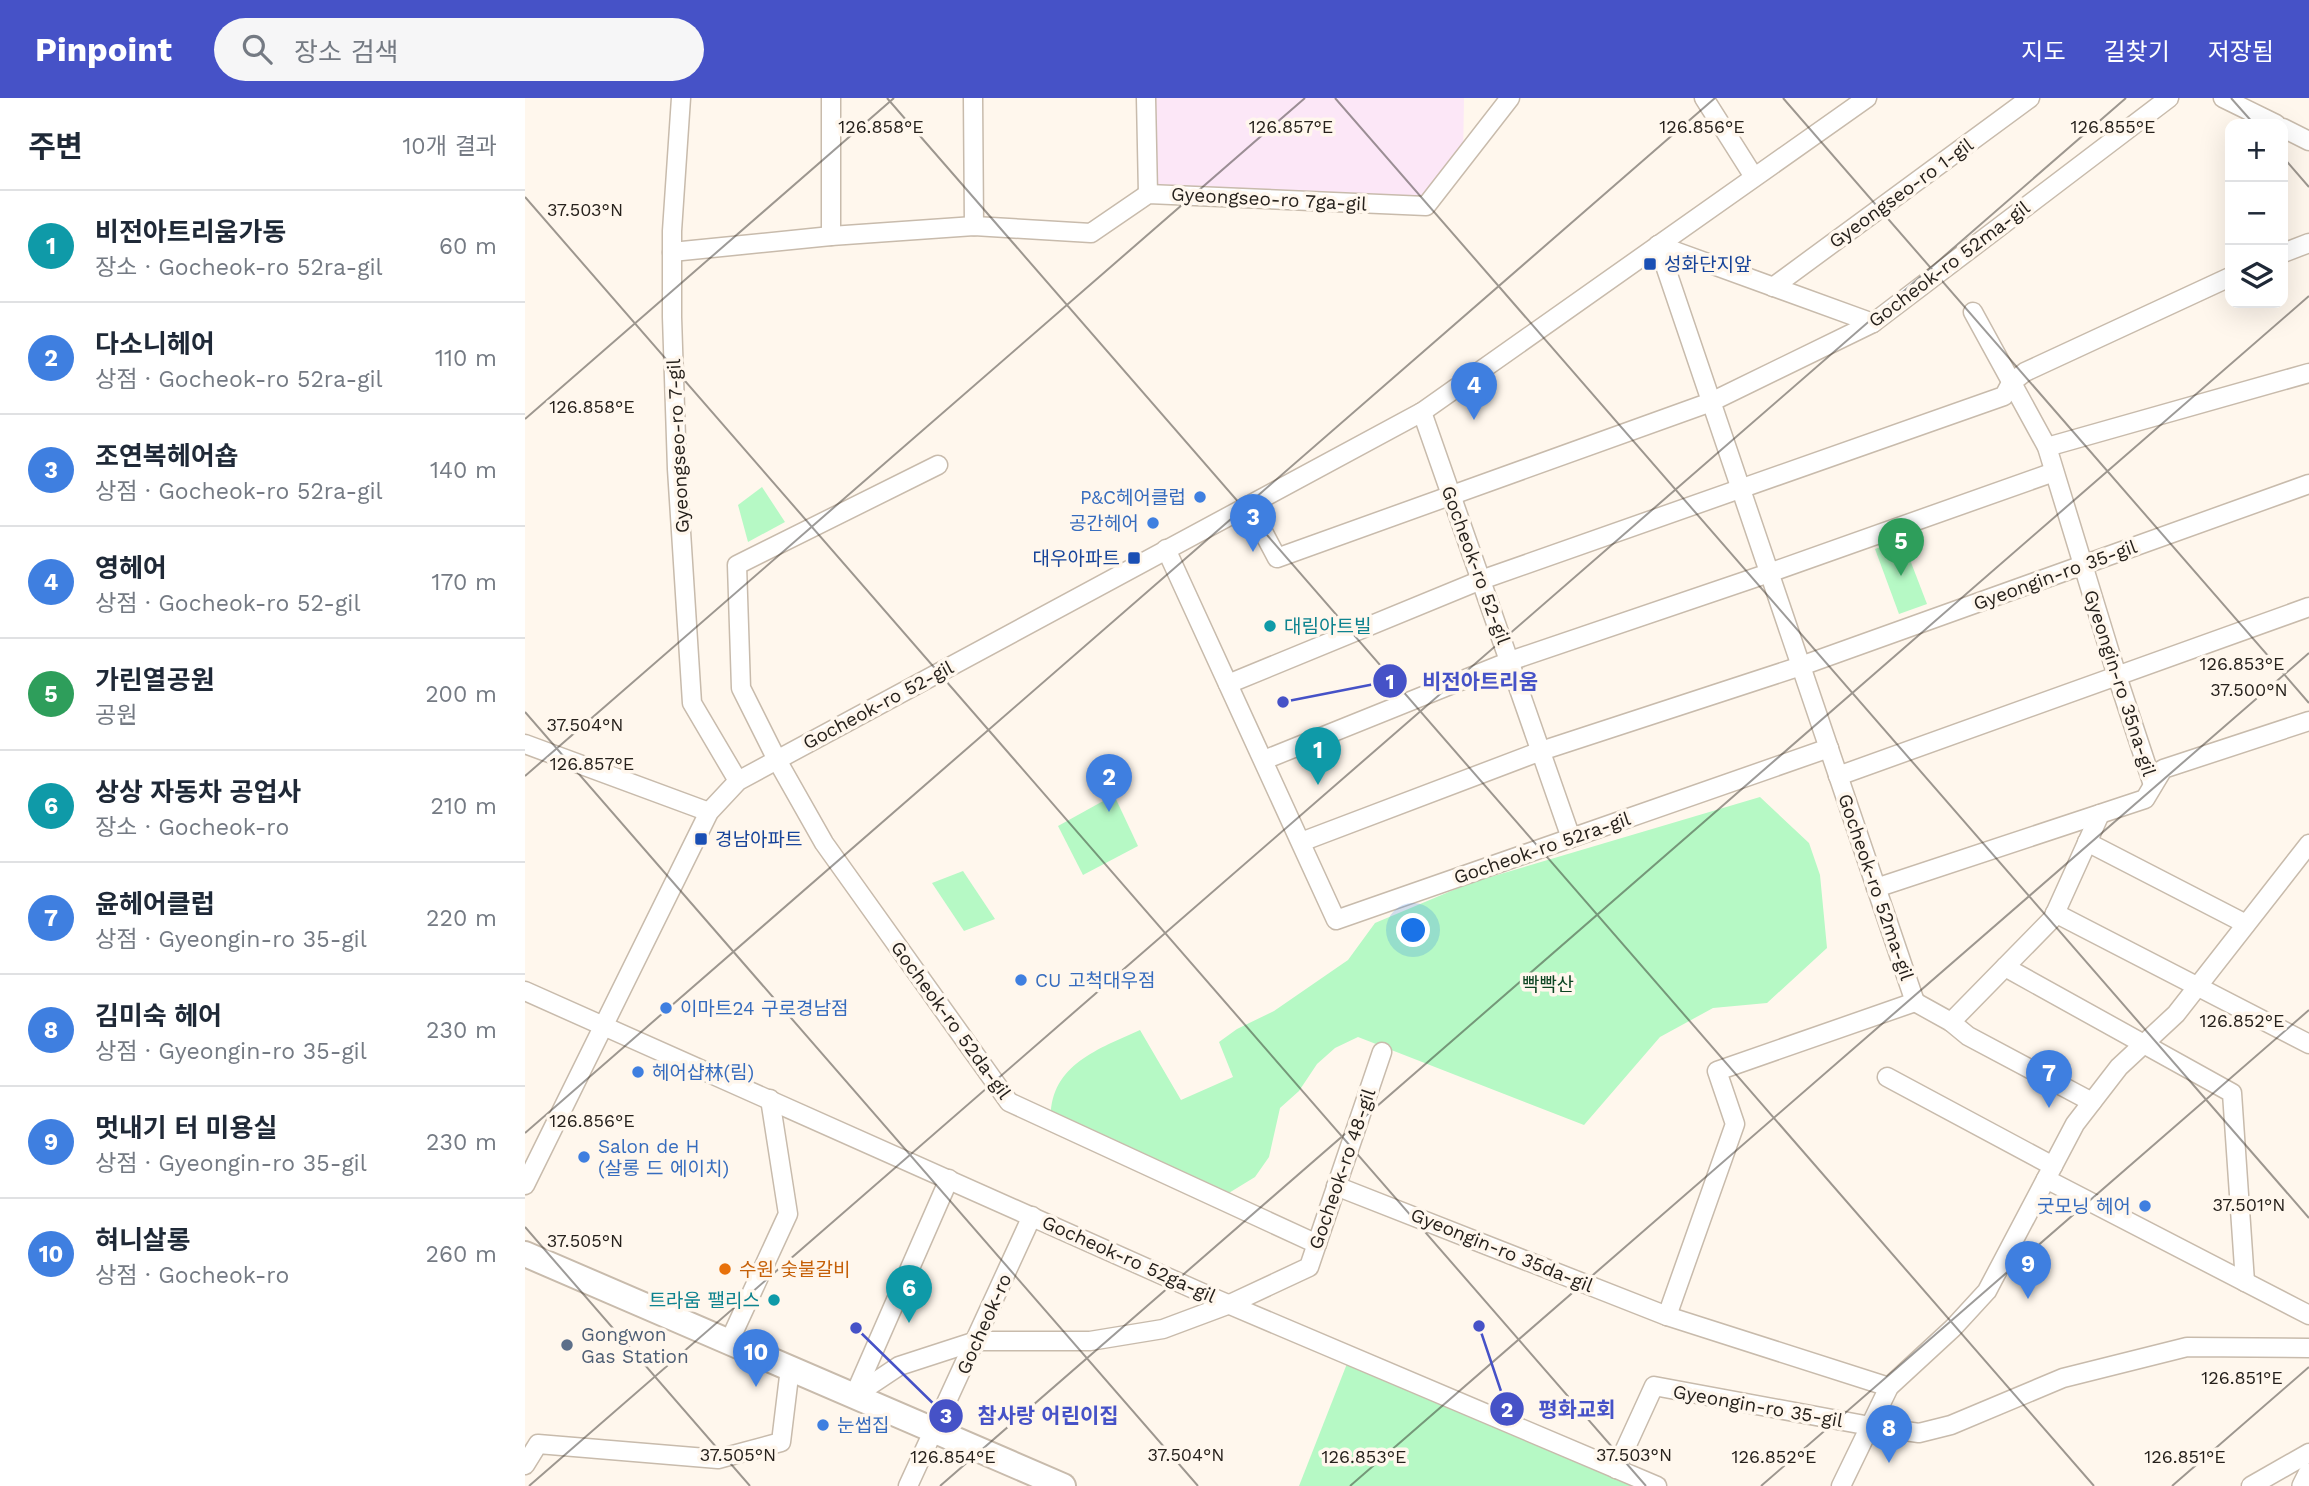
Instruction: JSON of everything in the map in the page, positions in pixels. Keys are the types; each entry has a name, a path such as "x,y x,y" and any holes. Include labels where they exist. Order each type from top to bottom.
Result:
{"main road":[{"path":"525,1254 935,1431 1027,1479 1063,1486"}],"street":[{"name":"Gyeongseo-ro 7-gil","path":"681,98 672,252 672,317 677,469 692,703 739,781"},
{"path":"831,98 831,236"},
{"path":"973,98 974,226"},
{"path":"1146,98 1148,194"},
{"name":"Gyeongseo-ro 7ga-gil","path":"672,252 831,236 974,226 1091,233 1148,194 1426,206 1510,98"},
{"path":"1704,98 1754,177"},
{"name":"Gocheok-ro 52-gil","path":"525,1185 709,812 739,781 1422,412 1867,98"},
{"name":"Gyeongseo-ro 1-gil","path":"1773,287 2030,98"},
{"name":"Gocheok-ro 52ma-gil","path":"1711,402 1873,323 2169,98"},
{"path":"2223,98 2266,119"},
{"path":"2288,130 2309,141"},
{"path":"2288,251 2309,243"},
{"path":"1658,245 1873,323"},
{"name":"Gocheok-ro 52ma-gil","path":"1658,245 1915,1002 1717,1071 1735,1124 1667,1316"},
{"path":"1228,684 1481,580 2004,396 2011,383 2025,372 2225,279"},
{"name":"Gyeongin-ro 35na-gil","path":"1973,312 2047,447 2153,785"},
{"path":"2047,447 2309,373"},
{"path":"1250,507 1277,558 1711,402"},
{"name":"Gocheok-ro 52-gil","path":"1422,412 1571,838"},
{"name":"Gocheok-ro 52da-gil","path":"938,466 737,565 741,688 777,760 824,843 1009,1102 1317,1244"},
{"path":"1264,760 1510,661 2054,472"},
{"name":"Gyeongin-ro 35-gil","path":"1801,666 2309,484"},
{"name":"Gocheok-ro 52ra-gil","path":"1165,550 1336,920 1829,748"},
{"path":"1838,776 2309,607"},
{"path":"1301,842 1541,751 1801,666"},
{"name":"Gyeongin-ro 35na-gil","path":"1876,888 2145,799 2163,769 2309,720"},
{"path":"525,744 709,812"},
{"path":"1951,1022 2053,918 2099,814"},
{"path":"2087,842 2246,924"},
{"name":"Gyeongin-ro 35-gil","path":"1841,1486 1889,1387 1953,1328 1987,1291 2075,1124 2119,1068 2176,1014 2246,924 2302,866 2309,844"},
{"path":"2055,913 2309,1044"},
{"path":"2005,967 2232,1093 2245,1282"},
{"name":"Gocheok-ro 52ga-gil","path":"525,991 1230,1304 1657,1486"},
{"path":"1915,1002 1951,1022 1968,1036 2092,1102"},
{"name":"Gocheok-ro 48-gil","path":"854,1396 899,1366 976,1341 1090,1341 1163,1329 1230,1304 1309,1267 1382,1052"},
{"path":"1887,1077 2049,1173 2309,1315"},
{"path":"729,1342 788,1214 770,1099"},
{"path":"854,1396 950,1179"},
{"name":"Gyeongin-ro 35da-gil","path":"1336,1186 1667,1316 1889,1387"},
{"name":"Gocheok-ro","path":"908,1486 1032,1216"},
{"name":"Gyeongin-ro 35-gil","path":"1616,1469 1654,1386 1919,1433 1951,1425 2063,1378 2187,1347 2309,1348"},
{"path":"525,1465 538,1444 718,1459 781,1442 790,1368"},
{"path":"2251,1486 2309,1453"},
{"path":"2303,1486 2309,1474"}],"shaded area":[{"path":"1146,98 1464,98 1463,158 1426,206 1148,194"}],"green space":[{"path":"762,487 785,522 748,542 738,505"},
{"path":"1902,539 1927,604 1899,614 1875,549"},
{"path":"1114,795 1138,846 1083,875 1058,826"},
{"name":"빡빡산","path":"1760,797 1809,843 1820,875 1827,948 1767,1003 1713,1008 1660,1037 1584,1125 1358,1037 1335,1048 1317,1064 1299,1091 1280,1108 1269,1157 1255,1177 1219,1199 1051,1121 1052,1102 1067,1073 1093,1053 1124,1037 1140,1030 1181,1100 1233,1077 1219,1042 1237,1029 1274,1011 1348,960 1375,923 1470,883"},
{"path":"963,871 995,919 964,931 932,883"},
{"path":"1350,1356 1657,1486 1299,1486"}],"place":[{"name":"성화단지앞","path":"1650,264"},
{"name":"영헤어","path":"1474,420"},
{"name":"P&C헤어클럽","path":"1200,497"},
{"name":"공간헤어","path":"1153,523"},
{"name":"조연복헤어숍","path":"1253,552"},
{"name":"대우아파트","path":"1134,558"},
{"name":"가린열공원","path":"1901,576"},
{"name":"대림아트빌","path":"1270,626"},
{"name":"비전아트리움","path":"1283,702"},
{"name":"비전아트리움가동","path":"1318,785"},
{"name":"다소니헤어","path":"1109,812"},
{"name":"경남아파트","path":"701,839"},
{"name":"CU 고척대우점","path":"1021,980"},
{"name":"이마트24 구로경남점","path":"666,1008"},
{"name":"헤어샵林(림)","path":"638,1072"},
{"name":"윤헤어클럽","path":"2049,1108"},
{"name":"Salon de H (살롱 드 에이치)","path":"584,1157"},
{"name":"굿모닝 헤어","path":"2145,1206"},
{"name":"수원 숯불갈비","path":"725,1269"},
{"name":"멋내기 터 미용실","path":"2028,1299"},
{"name":"트라움 팰리스","path":"774,1300"},
{"name":"상상 자동차 공업사","path":"909,1323"},
{"name":"평화교회","path":"1479,1326"},
{"name":"참사랑 어린이집","path":"856,1328"},
{"name":"Gongwon Gas Station","path":"567,1345"},
{"name":"혀니살롱","path":"756,1387"},
{"name":"눈썹집","path":"823,1425"},
{"name":"김미숙 헤어","path":"1889,1463"}]}
